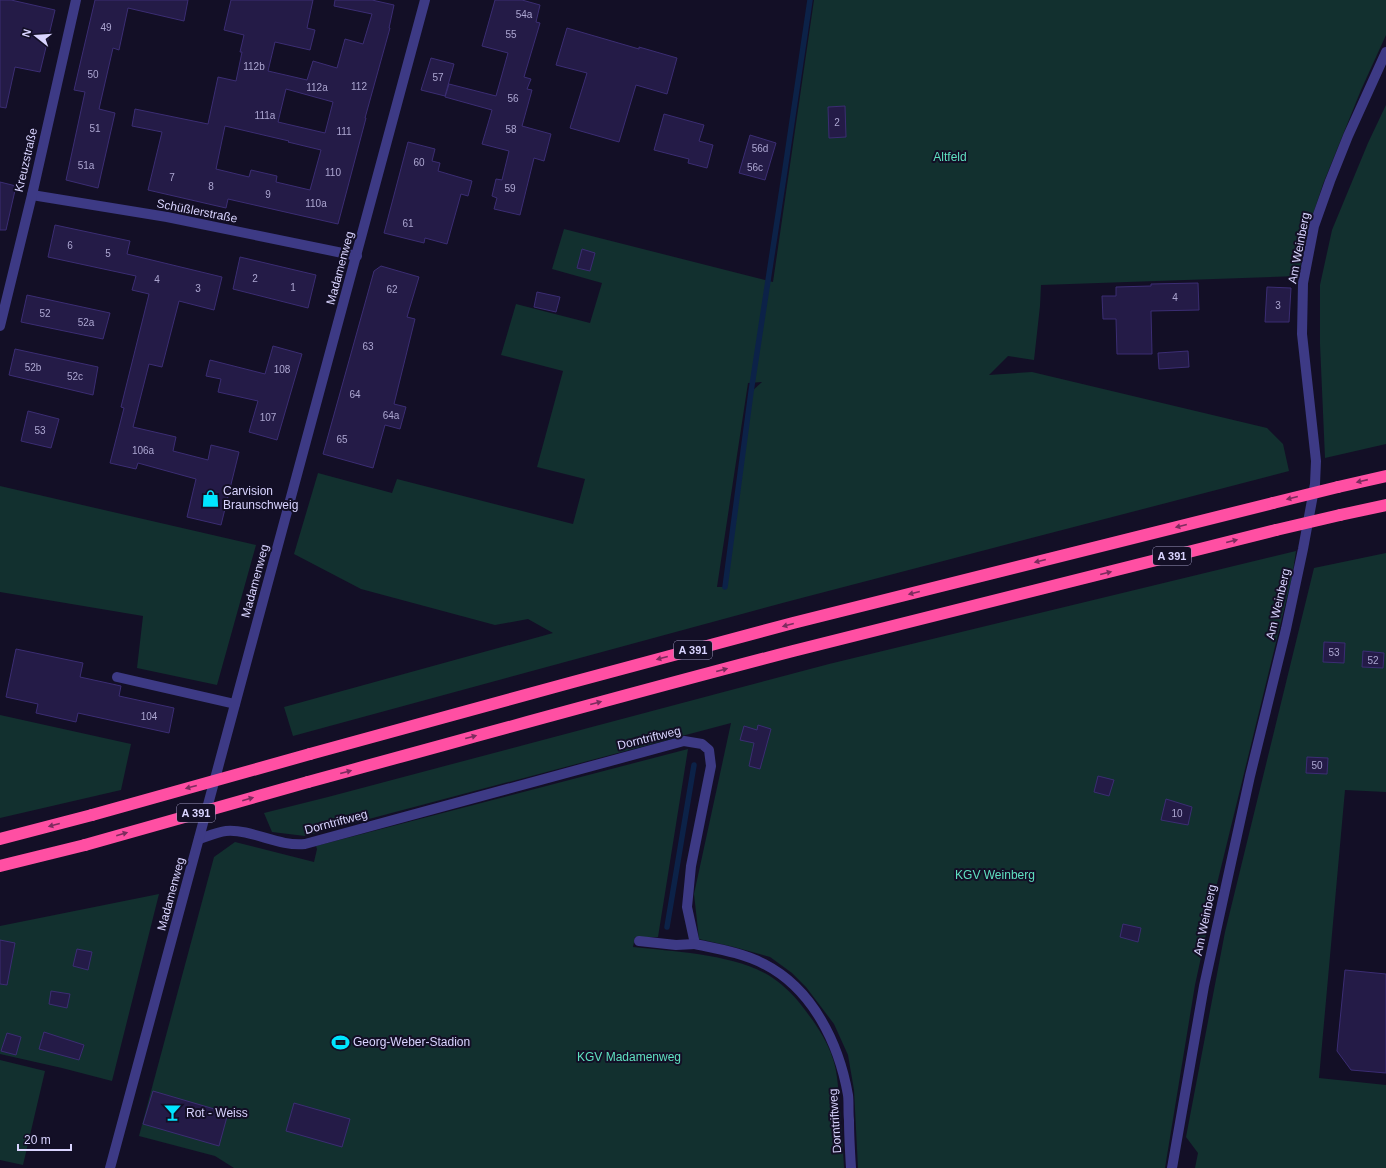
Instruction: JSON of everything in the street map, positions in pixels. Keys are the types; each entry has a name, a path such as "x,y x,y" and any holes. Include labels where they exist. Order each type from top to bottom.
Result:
{"highway":[{"name":"A 391","path":"0,838 793,623 1386,476"},
{"name":"A 391","path":"0,866 85,845 563,712 791,652 1029,591 1276,530 1386,505"}],"street":[{"name":"Kreuzstraße","path":"0,326 32,195 76,0"},
{"name":"Madamenweg","path":"110,1168 425,0"},
{"name":"Am Weinberg","path":"1172,1168 1204,986 1250,776 1287,622 1315,484 1316,461 1302,334 1303,283 1312,226 1348,136 1386,52"},
{"name":"Schüßlerstraße","path":"32,195 167,217 356,256"},
{"path":"118,677 235,704"},
{"name":"Dorntriftweg","path":"199,839 226,831 241,832 295,845 305,844 684,741 702,744 709,750 711,766 692,866 687,907 695,944 749,958 764,964 791,983 802,994 817,1015 828,1032 836,1049 842,1068 848,1097 851,1168"},
{"path":"639,941 676,945 695,944"}],"green space":[{"name":"Altfeld","path":"814,0 1386,0 1386,35 1361,90 1323,184 1309,226 1298,276 1041,285 1034,360 1008,356 989,375 1032,372 1267,428 1283,444 1289,471 790,601 293,736 284,707 553,633 528,619 495,625 361,589 294,554 318,473 392,493 397,479 573,524 585,479 537,467 563,371 501,355 516,304 590,323 602,283 552,269 564,229 773,282","holes":["762,382 751,392 726,587 717,587 748,383"]},
{"path":"1386,105 1386,444 1325,458 1320,344 1320,285 1332,230 1368,143"},
{"path":"0,486 256,545 217,685 137,668 143,616 0,592"},
{"name":"KGV Weinberg","path":"1296,551 1292,577 1216,888 1195,985 1165,1168 858,1168 854,1090 848,1055 834,1024 806,987 792,973 770,957 699,939 694,894 731,723 305,836 272,832 264,813 829,664"},
{"path":"1386,553 1386,792 1345,790 1319,1078 1386,1085 1386,1168 1195,1168 1198,1153 1186,1137 1225,932 1314,568"},
{"path":"0,715 131,744 121,790 0,818"},
{"name":"KGV Madamenweg","path":"688,749 658,937 635,937 633,947 708,956 746,965 763,972 777,981 794,996 819,1030 831,1053 838,1088 844,1168 234,1168 215,1156 139,1136 214,857 235,842 314,862 317,849 316,846"},
{"path":"159,894 112,1081 0,1054 0,926"},
{"path":"0,1060 45,1071 23,1165 0,1160"}],"building":[{"path":"0,0 11,0 55,10 40,72 15,67 6,108 0,107"},
{"path":"95,0 188,0 184,21 128,8 119,50 113,48 99,109 115,113 98,188 66,180 85,92 74,90"},
{"path":"231,0 313,0 307,28 315,30 310,50 275,42 268,71 307,80 313,61 337,68 345,39 363,44 372,14 334,6 335,0 372,0 394,5 390,28 338,224 228,199 226,208 148,190 162,132 132,126 135,109 208,124 218,77 236,81 242,52 240,52 244,35 224,30","holes":["286,89 333,102 325,133 278,122","225,126 321,150 310,190 276,182 277,176 251,170 249,177 216,169"]},
{"path":"495,0 522,0 540,5 536,22 540,23 524,77 531,79 527,89 532,90 522,126 551,134 544,161 534,158 520,215 494,209 497,198 492,196 496,179 502,180 509,151 482,144 492,110 445,97 449,84 496,96 508,53 482,46"},
{"path":"567,28 639,49 639,47 677,58 667,94 636,85 619,142 570,128 587,73 556,65"},
{"path":"431,58 454,64 445,96 421,90"},
{"path":"845,106 846,137 829,138 828,107"},
{"path":"664,114 704,125 699,141 713,145 707,168 688,163 689,159 654,150"},
{"path":"750,135 776,143 765,180 739,173"},
{"path":"408,142 435,149 432,161 440,163 438,171 472,181 468,196 461,194 447,244 425,238 424,243 384,233"},
{"path":"0,182 16,186 6,230 0,230"},
{"path":"55,225 130,241 127,254 222,277 214,310 179,301 162,367 149,364 133,427 176,437 173,451 208,460 211,445 239,452 221,525 187,517 196,479 138,463 136,469 110,463 124,408 121,407 149,294 132,290 136,276 48,257"},
{"path":"582,249 595,253 590,271 577,268"},
{"path":"240,257 316,275 308,308 233,289"},
{"path":"381,266 419,277 407,317 415,319 394,404 406,407 400,429 385,425 373,468 323,454 374,271"},
{"path":"1198,283 1199,310 1151,311 1152,354 1117,354 1116,319 1103,319 1102,296 1116,296 1116,287 1151,286 1151,284"},
{"path":"1267,287 1291,288 1289,322 1265,322"},
{"path":"537,292 560,297 556,312 534,307"},
{"path":"27,295 110,313 103,339 21,322"},
{"path":"273,346 302,354 277,440 249,432 258,401 218,392 221,379 206,376 210,360 265,374"},
{"path":"15,349 98,367 93,395 9,375"},
{"path":"1188,351 1189,367 1159,369 1158,353"},
{"path":"28,411 59,419 51,448 21,441"},
{"path":"1324,642 1345,643 1344,663 1323,662"},
{"path":"16,649 83,663 80,677 121,686 119,696 174,708 169,733 78,713 76,722 36,713 38,704 6,697"},
{"path":"1363,651 1384,653 1383,668 1362,667"},
{"path":"758,725 771,729 760,769 749,766 754,743 740,740 744,726 757,730"},
{"path":"1307,757 1328,758 1327,774 1306,773"},
{"path":"1098,776 1114,780 1109,796 1094,792"},
{"path":"1166,799 1192,807 1188,825 1161,820"},
{"path":"1123,924 1141,928 1138,942 1120,937"},
{"path":"0,940 15,943 7,985 0,984"},
{"path":"77,949 92,952 88,970 73,966"},
{"path":"1345,970 1386,974 1386,1073 1351,1070 1337,1051"},
{"path":"51,991 70,994 67,1008 49,1004"},
{"path":"44,1032 84,1045 79,1060 39,1049"},
{"path":"7,1033 21,1037 16,1055 1,1051"},
{"path":"153,1091 228,1113 219,1146 143,1124"},
{"path":"294,1103 350,1119 342,1147 286,1131"}],"waterway":[{"path":"725,587 751,392 810,0"},
{"path":"667,927 694,765"}],"place":[{"name":"Carvision Braunschweig","path":"210,498"},
{"name":"Georg-Weber-Stadion","path":"340,1042"},
{"name":"Rot - Weiss","path":"173,1113"}]}
